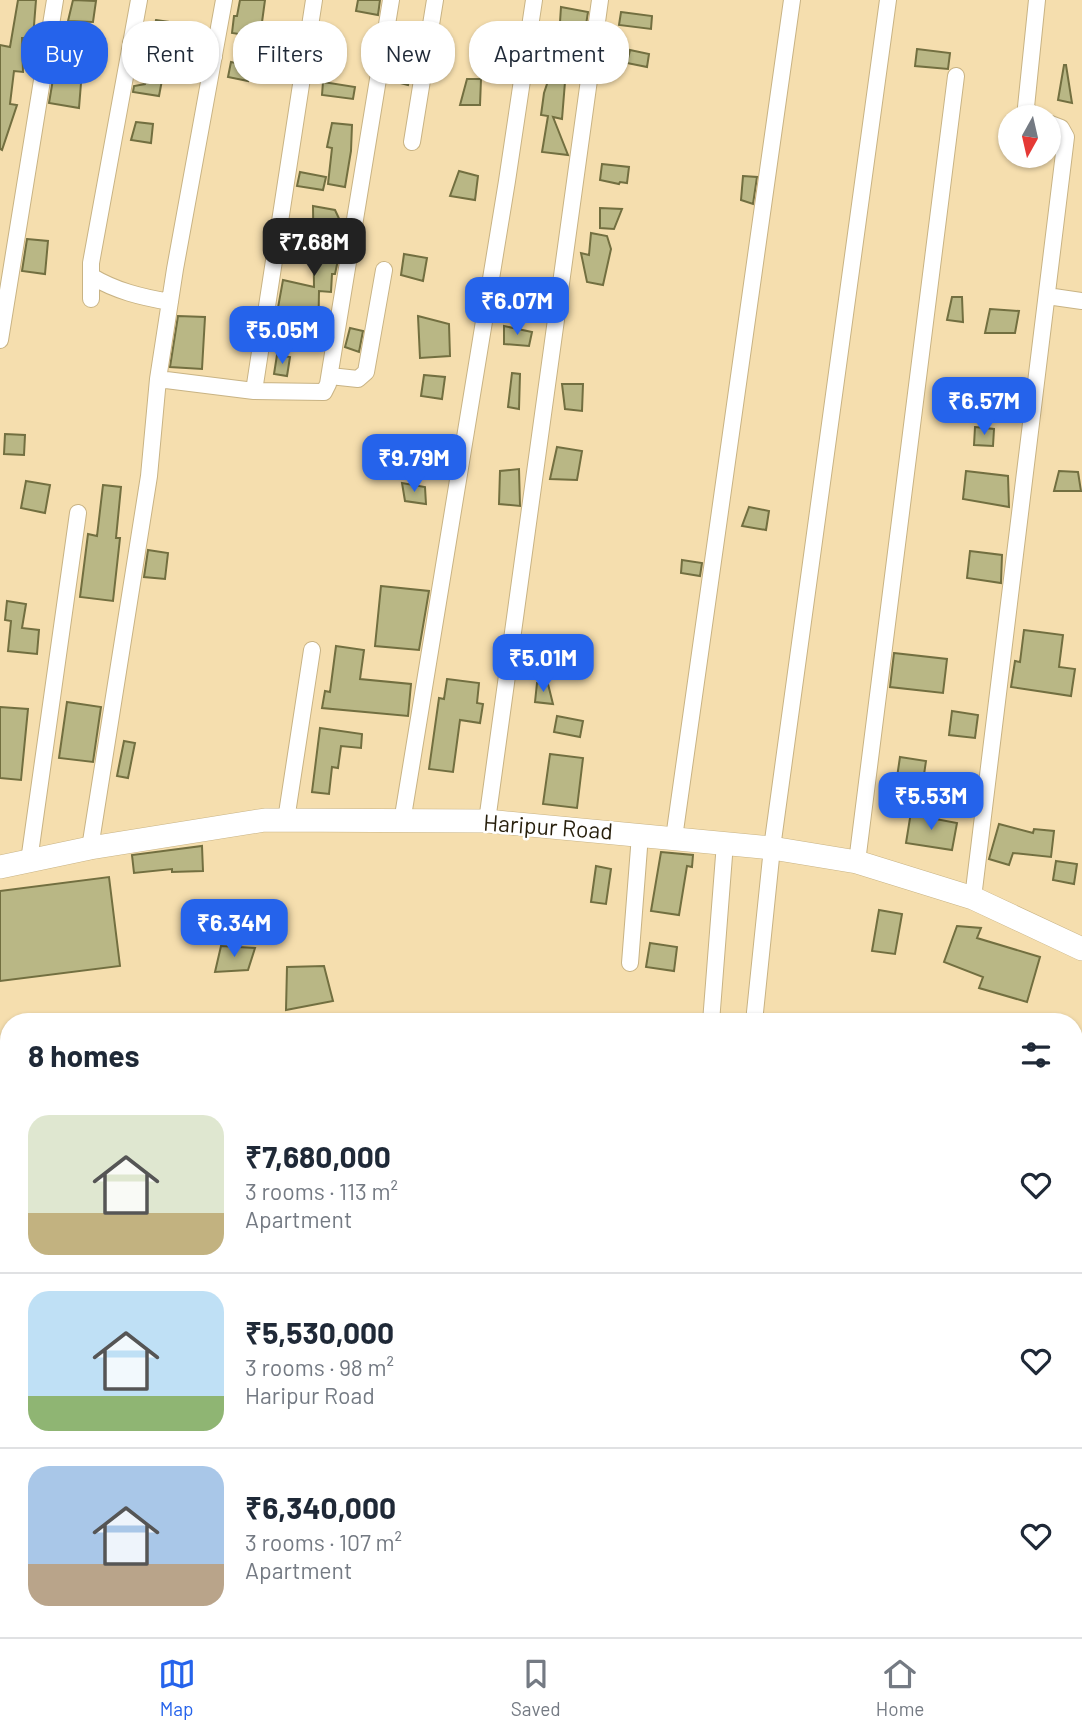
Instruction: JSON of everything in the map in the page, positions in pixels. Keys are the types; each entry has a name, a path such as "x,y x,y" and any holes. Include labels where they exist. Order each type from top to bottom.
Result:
{"street":[{"path":"0,340 55,0"},
{"path":"135,21 139,0"},
{"path":"219,28 224,0"},
{"path":"254,391 314,0"},
{"path":"158,379 254,391 316,394 324,392 330,376 391,0"},
{"path":"412,142 435,0"},
{"path":"401,822 507,181 534,0"},
{"path":"487,821 600,0"},
{"path":"674,838 792,0"},
{"path":"755,1013 772,848 888,0"},
{"path":"1026,105 1037,0"},
{"path":"857,862 956,76"},
{"path":"91,299 91,263 123,84"},
{"path":"90,848 149,476 158,379 170,302 209,84"},
{"path":"973,898 1066,136 1061,128"},
{"path":"330,376 358,379 366,372 384,270"},
{"path":"91,276 110,287 141,297 170,302"},
{"path":"1047,296 1082,301"},
{"path":"29,861 78,513"},
{"path":"286,820 312,650"},
{"name":"Haripur Road","path":"0,867 90,848 265,820 487,821 772,848 857,862 973,898 1082,949"},
{"path":"631,963 640,835"},
{"path":"712,1013 725,843"}],"building":[{"path":"18,0 36,0 34,21 21,21 21,72 14,71 10,104 17,105 2,150 0,45 10,47"},
{"path":"73,0 96,1 93,21 68,21"},
{"path":"240,0 265,0 262,21 233,21 234,16 237,16"},
{"path":"358,0 380,0 378,15 356,11"},
{"path":"561,7 588,12 587,21 560,21"},
{"path":"621,12 652,16 651,29 629,26 629,21 620,21"},
{"path":"917,49 950,53 948,69 915,66"},
{"path":"630,50 649,54 647,67 629,63"},
{"path":"231,62 233,62 233,78 228,77"},
{"path":"1066,65 1072,103 1058,100"},
{"path":"467,79 469,84 481,84 480,105 460,105"},
{"path":"52,84 81,84 79,108 49,103"},
{"path":"161,84 159,96 133,92 134,86"},
{"path":"323,84 355,87 353,99 322,95"},
{"path":"547,84 565,84 562,119 553,117 568,155 542,152 548,116 541,115"},
{"path":"136,122 153,124 151,143 131,140"},
{"path":"332,123 352,125 345,187 328,184 332,148 327,147"},
{"path":"602,164 629,167 627,183 600,180"},
{"path":"459,171 478,176 475,200 450,196"},
{"path":"300,172 326,177 323,190 297,186"},
{"path":"743,176 757,177 753,204 741,200"},
{"path":"313,206 335,210 342,225 331,292 319,291 318,348 298,347 298,318 277,313 283,280 314,287"},
{"path":"600,208 622,209 614,229 600,228"},
{"path":"591,233 607,236 611,249 603,285 587,282 581,253 589,255"},
{"path":"27,239 48,241 45,274 22,271"},
{"path":"404,254 427,258 423,281 401,275"},
{"path":"952,297 962,297 963,322 947,320"},
{"path":"990,309 1019,311 1015,333 985,333"},
{"path":"178,316 205,317 202,369 170,367"},
{"path":"418,316 449,324 450,356 420,358"},
{"path":"504,326 532,332 529,346 504,344"},
{"path":"350,328 363,331 359,352 345,347"},
{"path":"277,355 290,357 287,376 274,374"},
{"path":"512,373 520,374 519,409 508,407"},
{"path":"424,375 445,377 442,399 421,396"},
{"path":"562,384 583,384 582,411 565,409"},
{"path":"975,427 994,429 993,446 974,445"},
{"path":"5,434 25,435 24,455 4,454"},
{"path":"557,447 582,451 577,480 550,479"},
{"path":"519,469 520,506 499,504 500,471"},
{"path":"966,471 1008,476 1009,507 963,499"},
{"path":"1059,471 1078,472 1081,491 1054,491"},
{"path":"26,481 50,485 45,513 21,508"},
{"path":"402,483 425,487 426,504 405,501"},
{"path":"103,485 121,487 116,538 120,538 113,601 80,597 88,534 97,536"},
{"path":"749,507 769,511 766,530 742,526"},
{"path":"148,550 168,553 165,579 144,577"},
{"path":"970,551 1002,555 1001,583 967,578"},
{"path":"682,560 702,563 700,576 681,573"},
{"path":"381,586 429,591 419,650 375,646"},
{"path":"7,601 26,604 22,628 39,630 37,654 8,651 11,621 5,620"},
{"path":"1024,630 1063,635 1059,667 1075,669 1071,696 1011,687 1015,661 1020,662"},
{"path":"336,646 364,650 360,679 411,684 408,716 322,708 325,691 330,692"},
{"path":"894,653 947,659 943,693 890,687"},
{"path":"447,679 479,683 477,703 483,704 480,723 460,720 453,772 429,769 439,698 444,699"},
{"path":"537,683 548,684 553,704 535,702"},
{"path":"67,702 101,707 93,762 59,758"},
{"path":"0,707 28,709 21,780 0,778"},
{"path":"952,711 978,715 975,738 949,735"},
{"path":"557,716 583,721 580,737 554,732"},
{"path":"320,728 362,734 361,748 341,746 338,768 332,767 329,794 312,792"},
{"path":"124,741 135,743 128,778 117,776"},
{"path":"550,754 583,758 577,808 543,804"},
{"path":"900,757 926,761 922,788 896,784"},
{"path":"911,812 957,823 952,850 906,843"},
{"path":"999,824 1033,833 1034,829 1054,831 1051,857 1013,853 1009,865 989,859"},
{"path":"202,846 203,871 172,872 172,869 134,873 132,855"},
{"path":"661,852 693,855 692,867 687,866 679,915 651,911"},
{"path":"1056,861 1077,864 1074,884 1053,880"},
{"path":"596,866 611,869 606,904 591,902"},
{"path":"109,877 120,966 0,981 0,891"},
{"path":"879,910 902,914 895,954 872,951"},
{"path":"957,926 981,928 977,938 1040,957 1027,1002 979,988 983,977 944,962"},
{"path":"650,943 677,947 674,971 646,967"},
{"path":"221,946 255,948 248,970 215,972"},
{"path":"324,966 333,1001 286,1010 287,967"}]}
